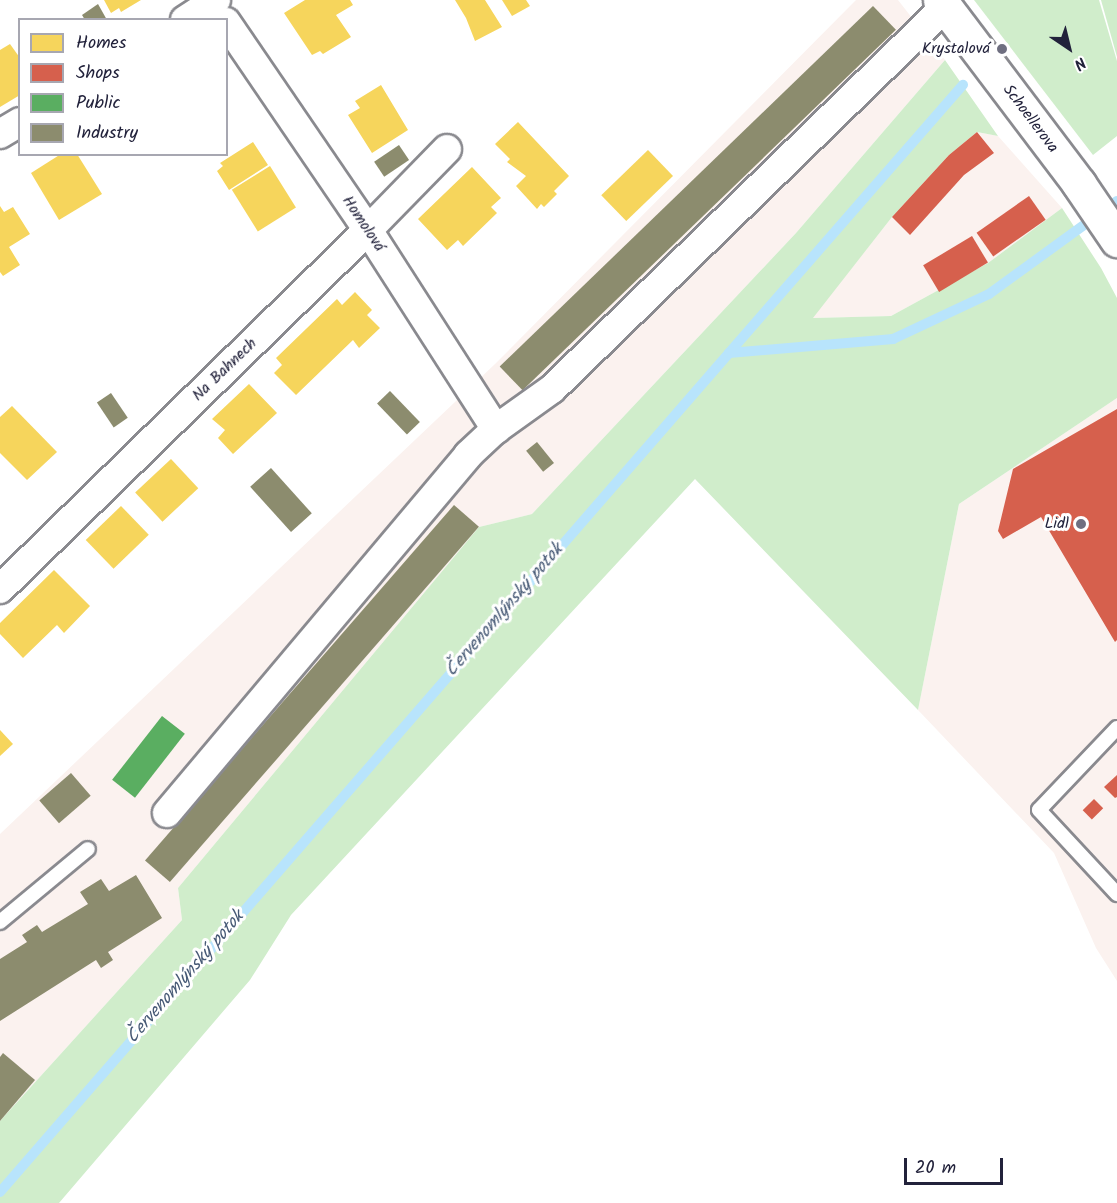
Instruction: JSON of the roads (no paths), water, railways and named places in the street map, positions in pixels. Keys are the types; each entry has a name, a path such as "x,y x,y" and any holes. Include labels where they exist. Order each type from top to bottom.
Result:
{"street":[{"name":"Schoellerova","path":"942,4 1079,184 1117,240"},
{"path":"167,813 468,455 496,429 552,389 942,4"},
{"path":"191,18 218,9"},
{"name":"Homolová","path":"228,24 368,230 496,429"},
{"path":"0,134 18,123"},
{"name":"Na Bahnech","path":"0,589 368,230 447,149"}],"lane":[{"path":"1117,728 1039,810 1117,894"},
{"path":"0,922 88,849"}],"waterway":[{"path":"729,353 963,85"},
{"name":"Červenomlýnský potok","path":"0,1192 729,353 893,339 989,294 1117,201"}],"place":[{"name":"Krystalová","path":"1002,49"},
{"name":"Lidl","path":"1081,524"}]}
